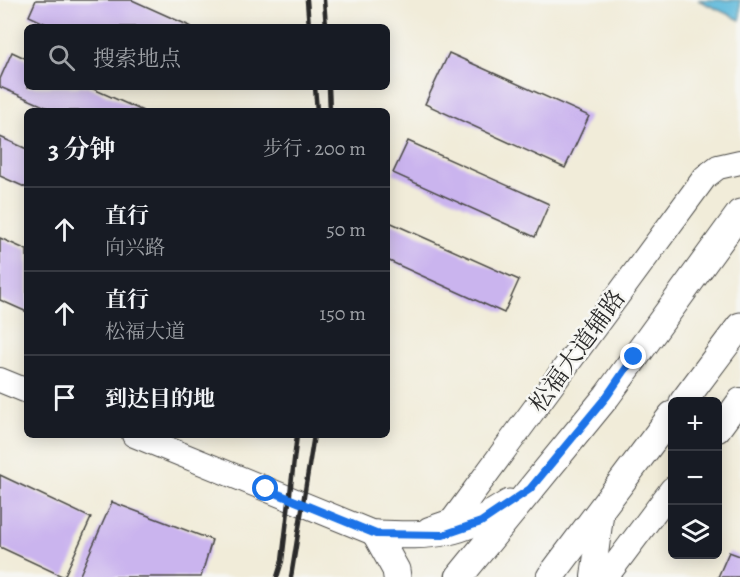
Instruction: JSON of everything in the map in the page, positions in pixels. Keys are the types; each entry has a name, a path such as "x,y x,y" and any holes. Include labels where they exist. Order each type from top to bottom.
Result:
{"main road":[{"name":"松福大道辅路","path":"411,536 452,521 705,177 718,167 740,162"},
{"path":"459,577 607,396 675,299 740,213"},
{"path":"687,397 740,327"},
{"path":"0,380 24,390"},
{"path":"722,423 740,400"},
{"path":"549,577 668,420"},
{"path":"141,438 376,534 443,535 481,522 530,489"},
{"path":"606,577 668,494"},
{"path":"593,577 602,509"},
{"path":"376,534 396,570 397,577"}],"water":[{"path":"698,0 740,0 740,20"}],"building":[{"path":"36,0 132,0 185,24 46,24 29,16"},
{"path":"12,52 24,58 24,90 96,90 136,108 48,108 0,87 0,79"},
{"path":"449,53 589,116 565,168 425,104"},
{"path":"0,137 24,148 24,187 0,176"},
{"path":"408,141 549,204 535,237 393,173"},
{"path":"390,222 519,280 504,313 390,261"},
{"path":"0,238 24,249 24,311 0,300"},
{"path":"0,475 91,518 64,577 0,547"},
{"path":"112,502 212,540 201,577 79,577"},
{"path":"729,552 740,556 740,577 718,577"}],"railway":[{"path":"307,0 309,24"},
{"path":"324,0 326,24"},
{"path":"315,90 317,108"},
{"path":"329,90 330,108"},
{"path":"277,577 282,561 297,438"},
{"path":"291,577 314,438"}],"route":[{"path":"266,489 376,534 443,535 481,522 530,489 607,396 634,357"}]}
